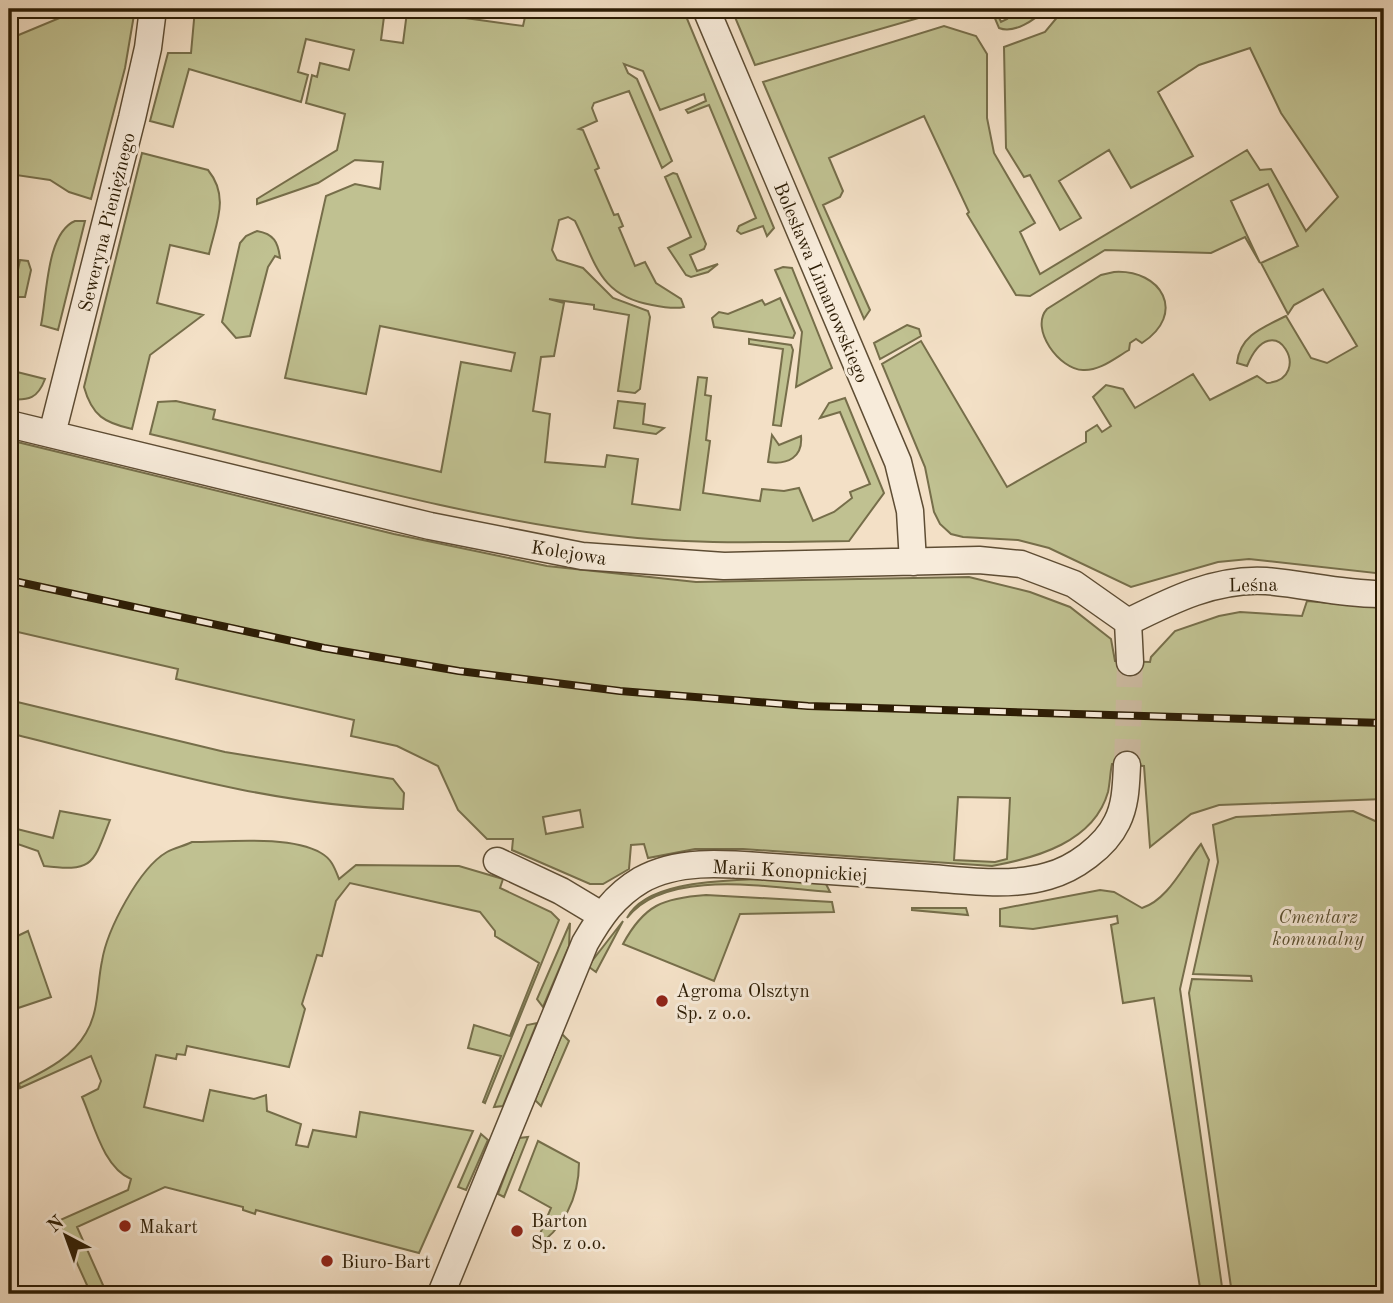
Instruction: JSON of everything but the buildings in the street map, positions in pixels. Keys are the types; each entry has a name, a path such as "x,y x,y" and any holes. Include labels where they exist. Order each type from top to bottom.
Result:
{"street":[{"name":"Seweryna Pieniężnego","path":"52,434 137,94 153,9"},
{"name":"Bolesława Limanowskiego","path":"706,9 898,461 911,511 913,562"},
{"name":"Kolejowa","path":"9,424 430,526 582,556 724,566 979,560 1021,564 1074,584 1128,622"},
{"name":"Leśna","path":"1128,622 1186,594 1238,582 1265,581 1384,594"},
{"path":"1128,622 1130,662"},
{"name":"Marii Konopnickiej","path":"441,1294 585,943 611,903 643,879 694,866 727,864 992,882 1049,876 1077,863 1103,842 1117,822 1125,799 1127,765"},
{"path":"497,861 561,891 601,915"}],"green space":[{"path":"81,9 135,9 125,68 91,199 69,192 50,180 9,174 9,39"},
{"path":"195,9 385,9 381,40 403,43 407,12 389,9 441,9 444,15 523,26 525,17 464,9 683,9 774,228 767,236 763,226 741,234 737,231 739,226 756,218 709,105 688,113 686,110 706,101 704,94 660,110 643,71 624,64 628,73 637,79 672,161 662,168 629,91 594,103 592,108 597,121 579,129 583,130 599,168 595,170 614,215 618,214 623,226 619,228 635,266 645,262 656,283 681,299 684,307 652,305 634,301 621,294 610,286 595,264 575,221 568,217 559,220 552,250 557,260 583,268 613,298 648,311 650,317 640,389 635,393 618,391 629,315 594,309 594,305 549,299 564,303 554,356 541,357 533,411 550,414 545,462 605,467 607,455 638,459 632,504 680,510 698,377 707,378 705,395 711,396 706,440 710,441 703,493 760,501 762,489 784,491 799,488 813,521 834,512 852,498 850,492 870,484 840,412 820,418 829,403 845,398 884,493 849,541 669,540 552,527 379,491 150,434 158,402 176,401 215,410 213,419 441,472 461,362 511,371 515,353 380,326 366,394 285,378 326,196 355,184 380,189 383,162 355,160 318,183 257,204 257,199 337,150 345,114 306,103 312,75 317,77 320,63 349,70 354,50 306,39 298,72 308,75 301,102 189,69 173,127 150,121 168,53 191,53"},
{"path":"936,9 936,13 755,65 732,10"},
{"path":"991,9 995,9 1001,22 1007,19 1003,9 1045,9 1024,25 1005,29 999,28"},
{"path":"1064,9 1384,9 1384,574 1249,559 1218,562 1131,587 1049,548 1018,540 963,537 951,534 940,524 934,512 925,467 882,364 921,341 1007,487 1086,442 1086,432 1097,425 1102,432 1111,426 1093,397 1106,385 1123,389 1135,408 1193,374 1210,400 1257,376 1267,383 1281,379 1288,370 1289,359 1286,349 1278,342 1268,341 1258,348 1247,366 1237,363 1243,345 1254,333 1286,316 1311,358 1327,363 1357,346 1323,289 1294,305 1288,314 1261,263 1298,246 1268,184 1231,201 1260,263 1245,237 1211,253 1105,250 1030,296 1016,295 967,214 969,212 924,116 829,158 843,191 840,197 823,205 870,310 864,319 763,82 944,26 976,36 987,54 987,118 994,153 1035,223 1020,232 1040,274 1247,150 1260,170 1271,169 1306,231 1338,197 1281,113 1250,48 1199,65 1158,92 1193,156 1131,188 1109,150 1059,181 1081,218 1060,230 1030,175 1024,177 1006,148 1004,47 1045,32"},
{"path":"142,153 208,170 215,180 220,200 218,221 209,254 170,245 157,303 203,315 150,355 132,429 101,417 91,405 84,387"},
{"path":"677,174 706,244 704,249 690,255 697,271 718,264 708,272 691,277 686,275 668,248 691,237 665,177"},
{"path":"75,221 85,221 58,330 41,325 49,267 58,238 65,228"},
{"path":"257,231 274,240 280,258 275,256 268,267 250,336 236,338 222,322 240,243 246,236"},
{"path":"20,260 28,261 31,270 25,297 9,297 9,283 15,284"},
{"path":"792,268 832,368 796,387 802,332 775,270"},
{"path":"1114,272 1131,273 1156,286 1163,295 1166,307 1163,319 1156,332 1142,343 1136,339 1130,343 1129,350 1107,363 1089,370 1074,368 1057,356 1050,347 1044,337 1042,317 1047,309 1101,275"},
{"path":"780,298 795,333 793,338 714,327 712,318 719,312 728,314 762,300 765,305"},
{"path":"907,325 919,329 921,336 880,359 874,343"},
{"path":"749,339 791,345 793,350 781,426 773,425 783,349 749,344"},
{"path":"9,370 45,379 32,397 9,399"},
{"path":"618,401 645,404 643,424 664,428 656,434 614,428"},
{"path":"772,435 779,445 801,436 797,454 788,461 768,462"},
{"path":"9,440 394,534 547,566 696,582 969,577 1030,592 1070,607 1111,639 1115,661 1150,662 1151,657 1175,631 1219,616 1240,612 1302,616 1307,601 1384,608 1384,799 1219,805 1191,814 1150,847 1144,766 1112,764 1108,792 1101,809 1090,824 1061,845 1009,863 992,866 743,849 695,849 648,858 644,844 631,845 629,869 603,884 590,884 512,850 513,839 487,839 458,810 438,766 397,746 351,736 354,720 176,679 178,669 9,630","holes":["958,797 1010,798 1007,859 995,862 954,860","580,810 583,827 546,834 543,817"]},
{"path":"9,700 225,752 393,779 404,793 403,809 353,806 254,792 9,733"},
{"path":"60,811 110,820 100,847 89,862 82,866 44,866 38,851 9,841 9,827 53,838"},
{"name":"Cmentarz komunalny","path":"1353,811 1384,825 1384,1294 1232,1294 1189,993 1192,979 1252,981 1251,976 1193,974 1218,862 1213,825 1236,817"},
{"path":"258,841 308,847 328,858 339,879 356,865 459,866 503,879 500,888 551,912 559,920 485,1103 483,1102 501,1056 468,1048 474,1025 510,1036 539,963 495,936 495,931 480,912 350,883 336,901 322,956 317,955 302,1004 305,1009 289,1067 187,1046 185,1055 177,1054 176,1059 156,1055 144,1107 203,1121 210,1090 254,1099 266,1095 267,1111 301,1124 296,1145 308,1147 313,1130 356,1137 360,1112 473,1131 419,1253 256,1210 255,1214 243,1210 243,1207 165,1187 77,1227 107,1294 91,1294 58,1221 128,1190 131,1179 121,1173 106,1155 82,1097 98,1089 101,1081 91,1056 20,1088 19,1084 56,1063 80,1042 93,1016 105,948 117,917 135,885 156,860 192,842"},
{"path":"1201,844 1209,860 1180,989 1223,1294 1201,1294 1154,998 1123,1003 1111,925 1118,923 1117,916 1033,929 1000,926 1000,909 1100,890 1114,892 1142,908 1160,898"},
{"path":"758,879 826,884 830,892 751,885 693,886 667,892 645,902 627,918 637,906 667,890 705,882"},
{"path":"706,895 832,902 834,912 740,914 714,981 623,944 639,920 656,906 678,898"},
{"path":"966,908 968,915 912,910"},
{"path":"623,921 596,972 589,967 592,961"},
{"path":"570,923 569,946 543,1007 537,999"},
{"path":"28,931 51,997 9,1011 9,940"},
{"path":"537,1023 503,1106 494,1107 527,1025"},
{"path":"562,1034 569,1041 541,1106 535,1100"},
{"path":"481,1134 488,1140 466,1190 458,1187"},
{"path":"528,1137 504,1197 498,1194 519,1138"},
{"path":"538,1141 579,1163 576,1189 567,1212 553,1232 534,1248 551,1208 519,1190"}],"tunnel":[{"path":"1127,765 1130,662"}],"railway":[{"path":"9,580 324,648 459,671 620,691 808,706 1384,723"}],"place":[{"name":"Agroma Olsztyn Sp. z o.o.","path":"662,1001"},
{"name":"Makart","path":"125,1226"},
{"name":"Barton Sp. z o.o.","path":"517,1231"},
{"name":"Biuro-Bart","path":"327,1261"}]}
